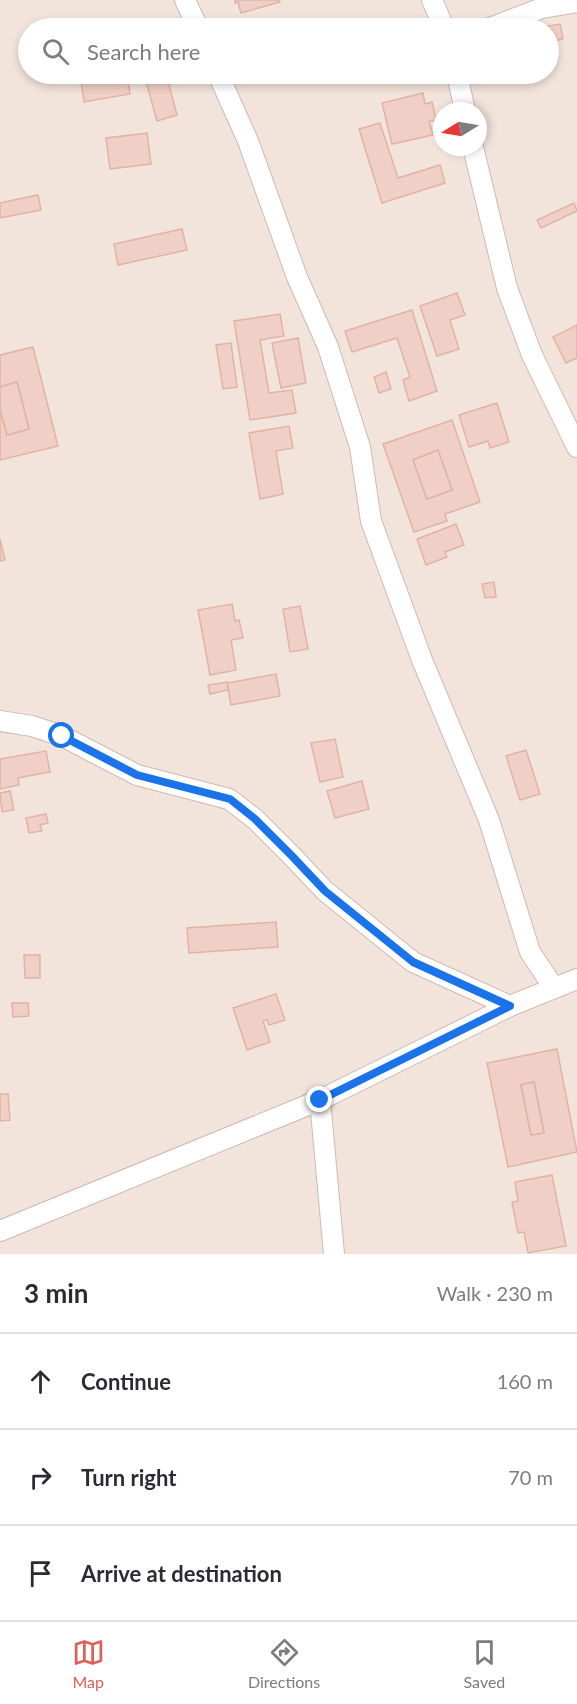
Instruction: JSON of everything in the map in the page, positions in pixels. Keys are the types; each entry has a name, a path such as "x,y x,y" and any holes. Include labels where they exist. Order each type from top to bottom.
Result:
{"street":[{"path":"185,0 193,18"},
{"path":"432,0 440,18"},
{"path":"516,18 542,8 577,2"},
{"path":"222,84 248,141 297,277 328,347 360,447 371,521 375,532 422,660 489,820 530,952 554,988"},
{"path":"458,84 463,102"},
{"path":"475,156 507,288 532,355 577,447"},
{"path":"0,720 32,726 62,736 137,775 230,799 255,819 325,891 413,962 510,1006"},
{"path":"0,1231 320,1100 510,1006 577,979"},
{"path":"320,1100 334,1254"}],"shaded area":[{"path":"0,0 577,0 577,1254 0,1254"}],"building":[{"path":"235,0 279,0 280,2 241,13 238,2 235,3"},
{"path":"559,24 563,39 559,40"},
{"path":"81,84 128,84 130,94 84,102"},
{"path":"147,84 169,84 177,115 157,121"},
{"path":"423,93 425,104 432,102 433,120 429,121 433,135 392,144 382,103"},
{"path":"380,123 398,178 440,165 445,183 382,203 359,129"},
{"path":"147,133 151,164 110,169 106,138"},
{"path":"38,195 41,210 0,218 0,203"},
{"path":"574,203 577,211 541,228 537,220"},
{"path":"182,229 187,250 118,265 114,244"},
{"path":"457,293 465,315 450,320 459,349 437,356 420,306"},
{"path":"412,310 437,391 409,401 403,380 410,377 397,338 352,352 345,331"},
{"path":"280,314 284,336 260,340 269,393 292,390 296,413 250,420 234,321"},
{"path":"577,325 577,358 566,363 553,337"},
{"path":"298,338 306,383 281,388 272,343"},
{"path":"231,343 237,387 223,389 216,345"},
{"path":"33,347 58,446 0,460 0,409 7,435 29,429 17,382 0,387 0,355"},
{"path":"386,372 391,389 379,393 374,377"},
{"path":"17,382 29,429 7,435 0,409 0,387"},
{"path":"497,403 509,442 490,448 488,441 469,447 459,415"},
{"path":"452,420 480,502 445,514 447,521 414,532 383,444","holes":["438,450 452,490 427,499 413,460"]},
{"path":"289,426 293,448 276,451 283,494 260,499 249,433"},
{"path":"438,450 452,490 427,499 413,460"},
{"path":"456,524 464,545 445,552 447,557 426,565 417,539"},
{"path":"0,539 5,560 0,561"},
{"path":"494,582 496,597 485,598 482,584"},
{"path":"232,604 235,621 239,620 243,638 231,640 236,670 210,675 198,610"},
{"path":"300,606 308,649 290,652 283,609"},
{"path":"276,674 280,696 231,705 227,683"},
{"path":"227,682 228,690 210,694 208,685"},
{"path":"335,739 343,777 320,782 311,743"},
{"path":"526,750 540,794 520,800 506,756"},
{"path":"46,751 50,772 18,778 19,785 0,789 0,759"},
{"path":"362,781 369,809 335,818 327,791"},
{"path":"10,791 14,810 2,812 0,793"},
{"path":"46,814 48,823 40,825 42,831 29,833 26,818"},
{"path":"276,922 278,947 189,953 187,928"},
{"path":"24,955 40,955 40,978 25,978"},
{"path":"276,994 285,1020 269,1025 267,1020 263,1021 270,1042 247,1050 233,1008"},
{"path":"12,1003 28,1003 29,1016 13,1017"},
{"path":"557,1049 577,1152 508,1167 487,1063","holes":["534,1082 544,1133 531,1135 521,1085"]},
{"path":"534,1082 544,1133 531,1135 521,1085"},
{"path":"0,1094 8,1094 10,1120 0,1121"},
{"path":"552,1175 566,1246 528,1253 524,1232 518,1233 512,1202 518,1201 515,1182"}],"route":[{"path":"62,736 137,775 230,799 255,819 325,891 413,962 510,1006 320,1100"}]}
